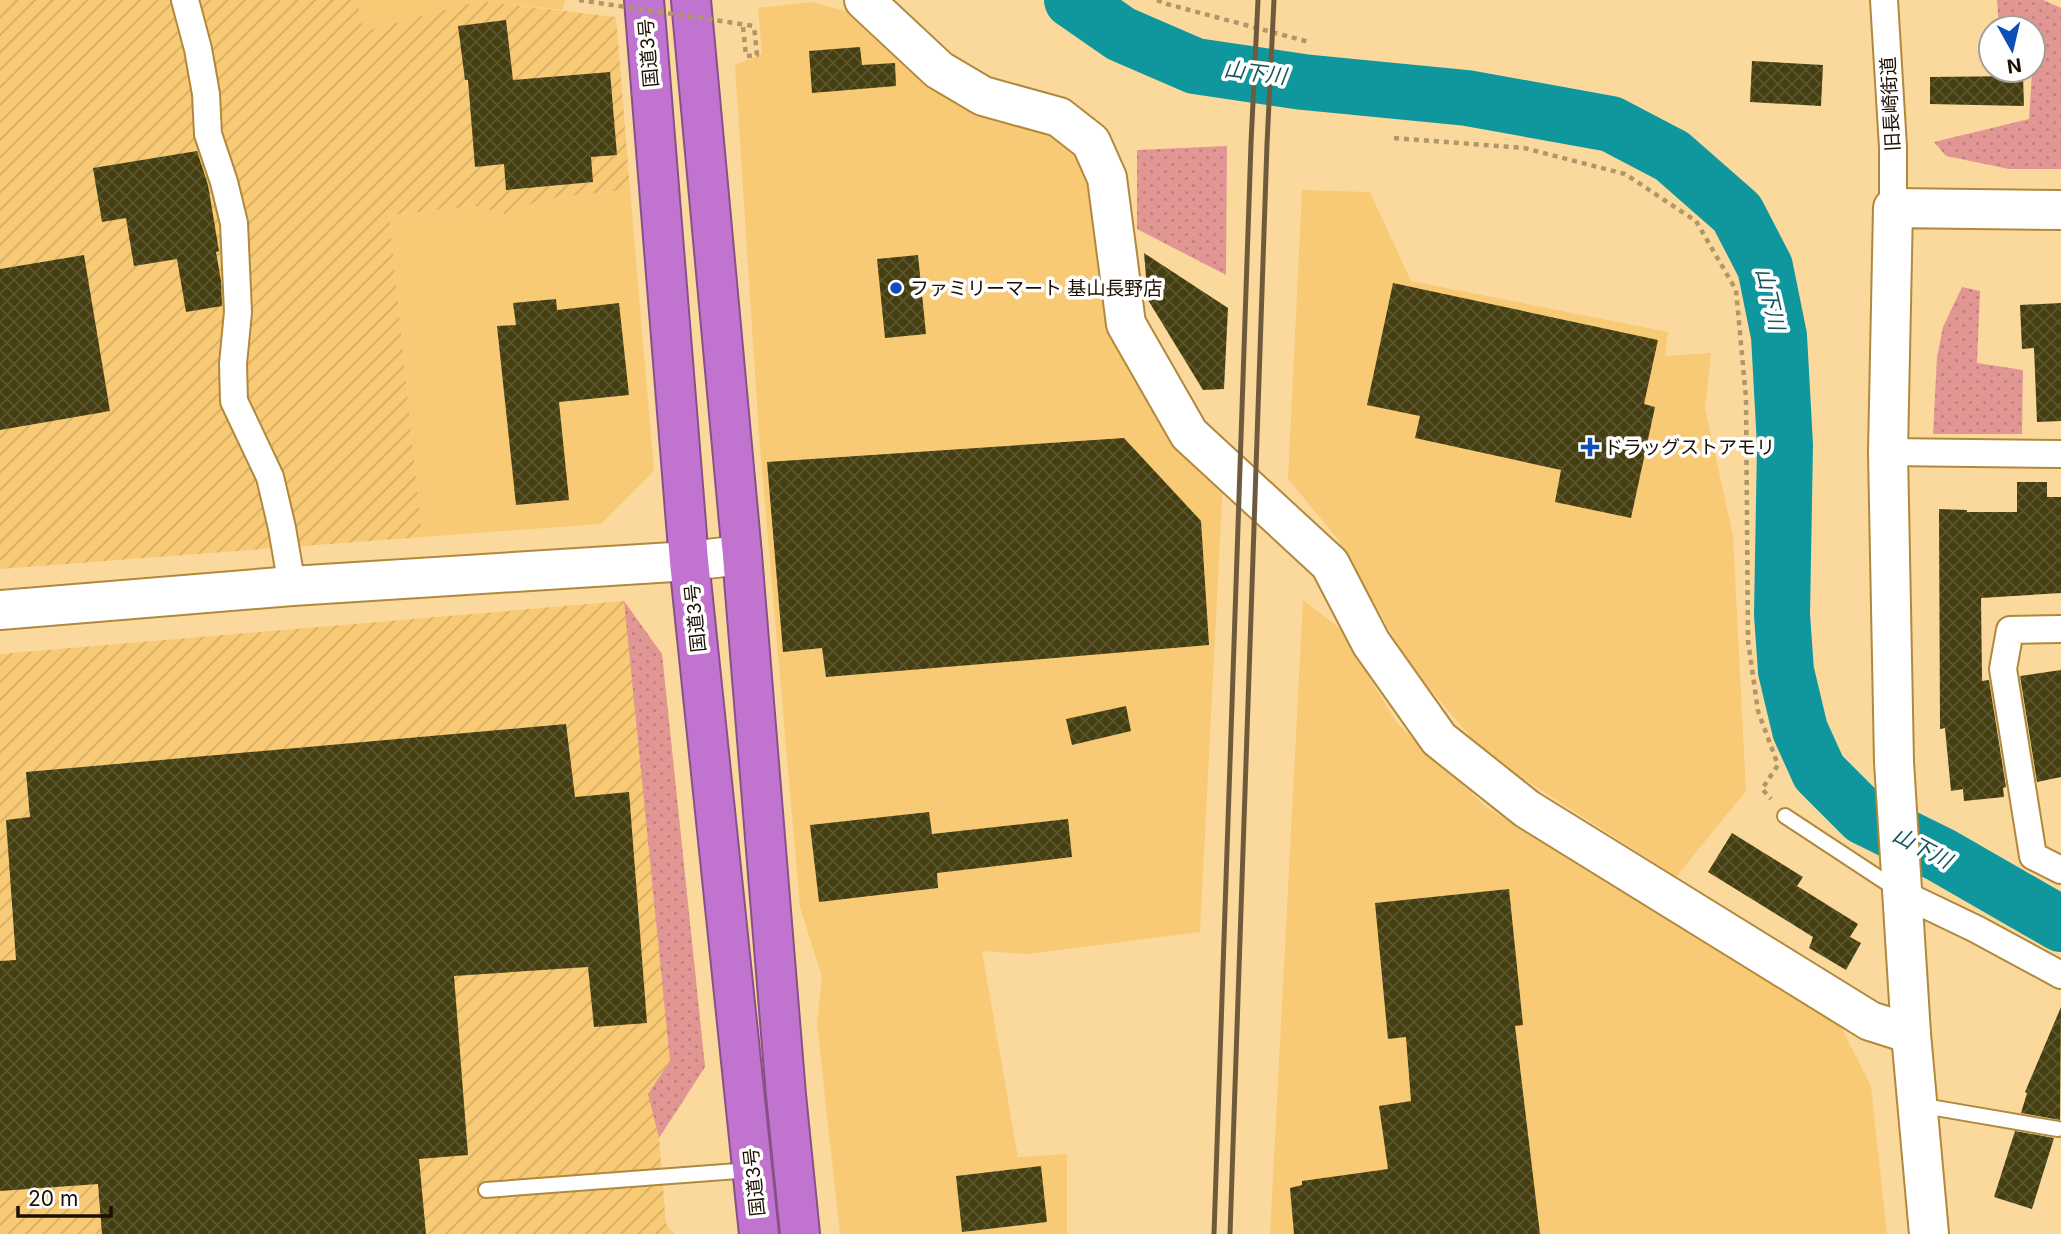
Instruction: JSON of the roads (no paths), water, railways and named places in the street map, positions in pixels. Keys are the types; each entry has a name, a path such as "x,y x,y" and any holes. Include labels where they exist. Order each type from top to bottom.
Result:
{"highway":[{"name":"国道3号","path":"644,0 689,561 759,1234"},
{"path":"691,0 800,1234"}],"street":[{"path":"185,0 206,94 208,134 234,223 238,312 233,364 234,401 270,477 292,586"},
{"path":"864,0 939,70 983,96 1059,117 1091,142 1107,178 1126,324 1189,434 1330,564 1371,643 1439,739 1527,809 1870,1021 1911,1034"},
{"name":"旧長崎街道","path":"1884,0 1893,147 1893,208"},
{"path":"1929,1234 1911,1034 1894,762 1888,452 1893,208 2061,210"},
{"path":"1888,452 2061,454"},
{"path":"0,610 292,586 689,561 742,555"},
{"path":"2061,629 2010,630 2003,669 2033,856 2061,870"},
{"path":"1903,884 1976,929 2061,975"}],"lane":[{"path":"1785,816 1903,884"},
{"path":"1917,1105 2058,1129"},
{"path":"486,1189 753,1170"}],"waterway":[{"name":"山下川","path":"1072,0 1121,34 1195,66 1303,82 1467,98 1611,124 1672,156 1737,213 1765,267 1779,336 1785,445 1782,615 1786,671 1800,730 1819,772 1864,817 1941,855 2061,924"}],"railway":[{"path":"1214,1234 1258,0"},
{"path":"1230,1234 1274,0"}],"place":[{"name":"ファミリーマート 基山長野店","path":"896,288"},
{"name":"ドラッグストアモリ","path":"1590,447"}]}
